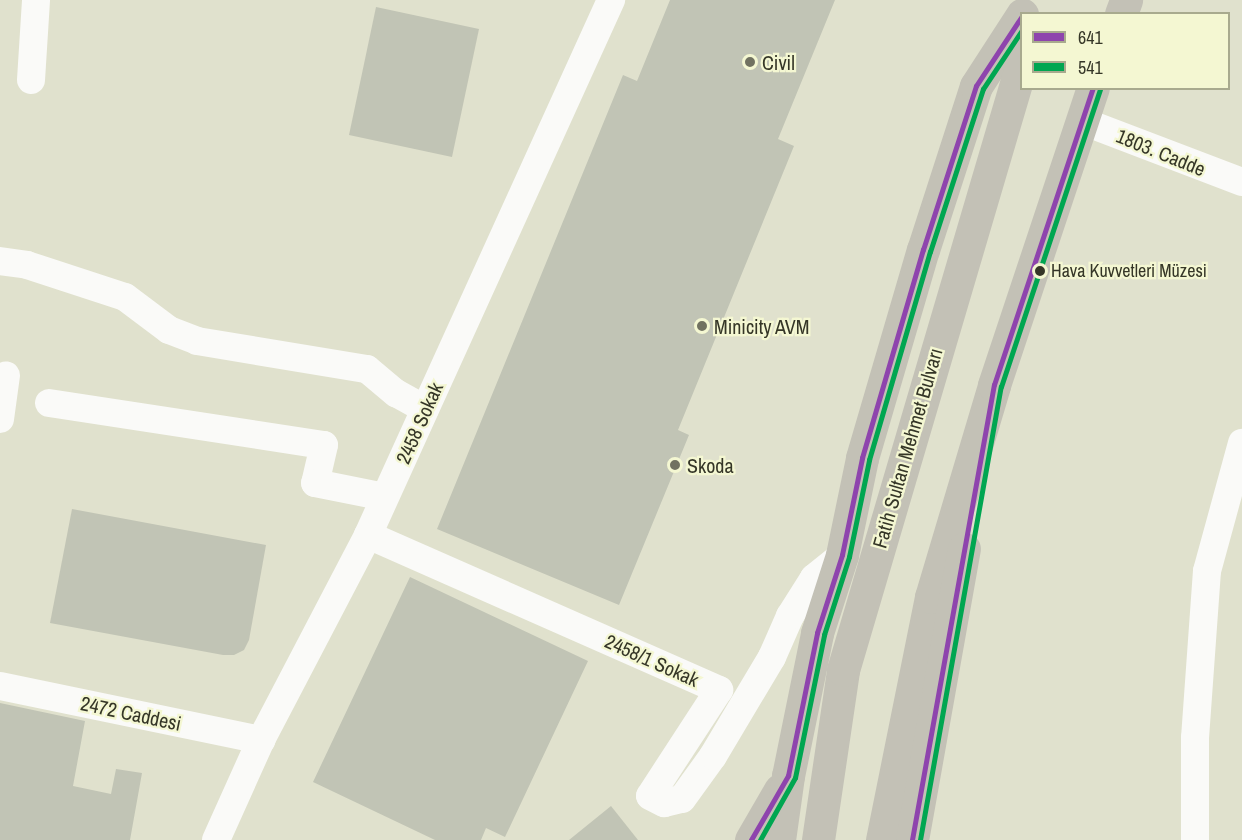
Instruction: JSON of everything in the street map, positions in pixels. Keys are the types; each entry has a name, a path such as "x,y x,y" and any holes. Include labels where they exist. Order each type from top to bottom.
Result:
{"highway":[{"path":"778,840 788,776 817,633 842,555 862,458 923,250 976,86 1020,17"},
{"name":"Fatih Sultan Mehmet Bulvarı","path":"818,840 843,670 894,489 1020,70"},
{"path":"882,840 931,597 994,385 1093,90"},
{"path":"912,840 994,385"},
{"path":"842,555 894,489"},
{"path":"751,840 788,776"}],"street":[{"path":"31,80 36,0"},
{"name":"2458 Sokak","path":"216,840 261,740 368,535 611,0"},
{"name":"1803. Cadde","path":"1082,121 1242,182"},
{"path":"0,261 27,266 125,297 169,330 197,341 366,369 396,393 425,409"},
{"path":"0,419 6,375"},
{"path":"49,403 324,445 315,483 385,497"},
{"path":"1195,840 1195,738 1207,571 1242,443"},
{"name":"2458/1 Sokak","path":"368,535 719,690 650,796 664,802 682,799 713,756 814,578 842,555"},
{"name":"2472 Caddesi","path":"0,686 261,740"}],"building":[{"path":"670,0 835,0 778,139 794,146 678,430 689,435 619,605 437,529 623,75 637,81"},
{"path":"376,7 479,29 452,157 349,135"},
{"path":"72,509 266,545 249,640 244,650 234,655 223,655 50,623"},
{"path":"410,577 588,661 505,837 486,828 481,840 435,840 313,782"},
{"path":"0,703 85,721 73,786 111,794 116,769 142,773 130,840 0,840"},
{"path":"611,806 638,840 569,840"}],"transit line":[{"name":"641","path":"751,840 788,776 817,633 842,555 862,458 923,250 976,86 1020,19"},
{"name":"541","path":"760,840 795,778 824,635 849,557 869,460 930,252 983,89 1020,33"},
{"name":"641","path":"912,840 994,385 1092,90"},
{"name":"541","path":"920,840 1001,387 1100,90"}],"place":[{"name":"Civil","path":"750,62"},
{"name":"Hava Kuvvetleri Müzesi","path":"1040,271"},
{"name":"Minicity AVM","path":"702,326"},
{"name":"Skoda","path":"675,465"}]}
